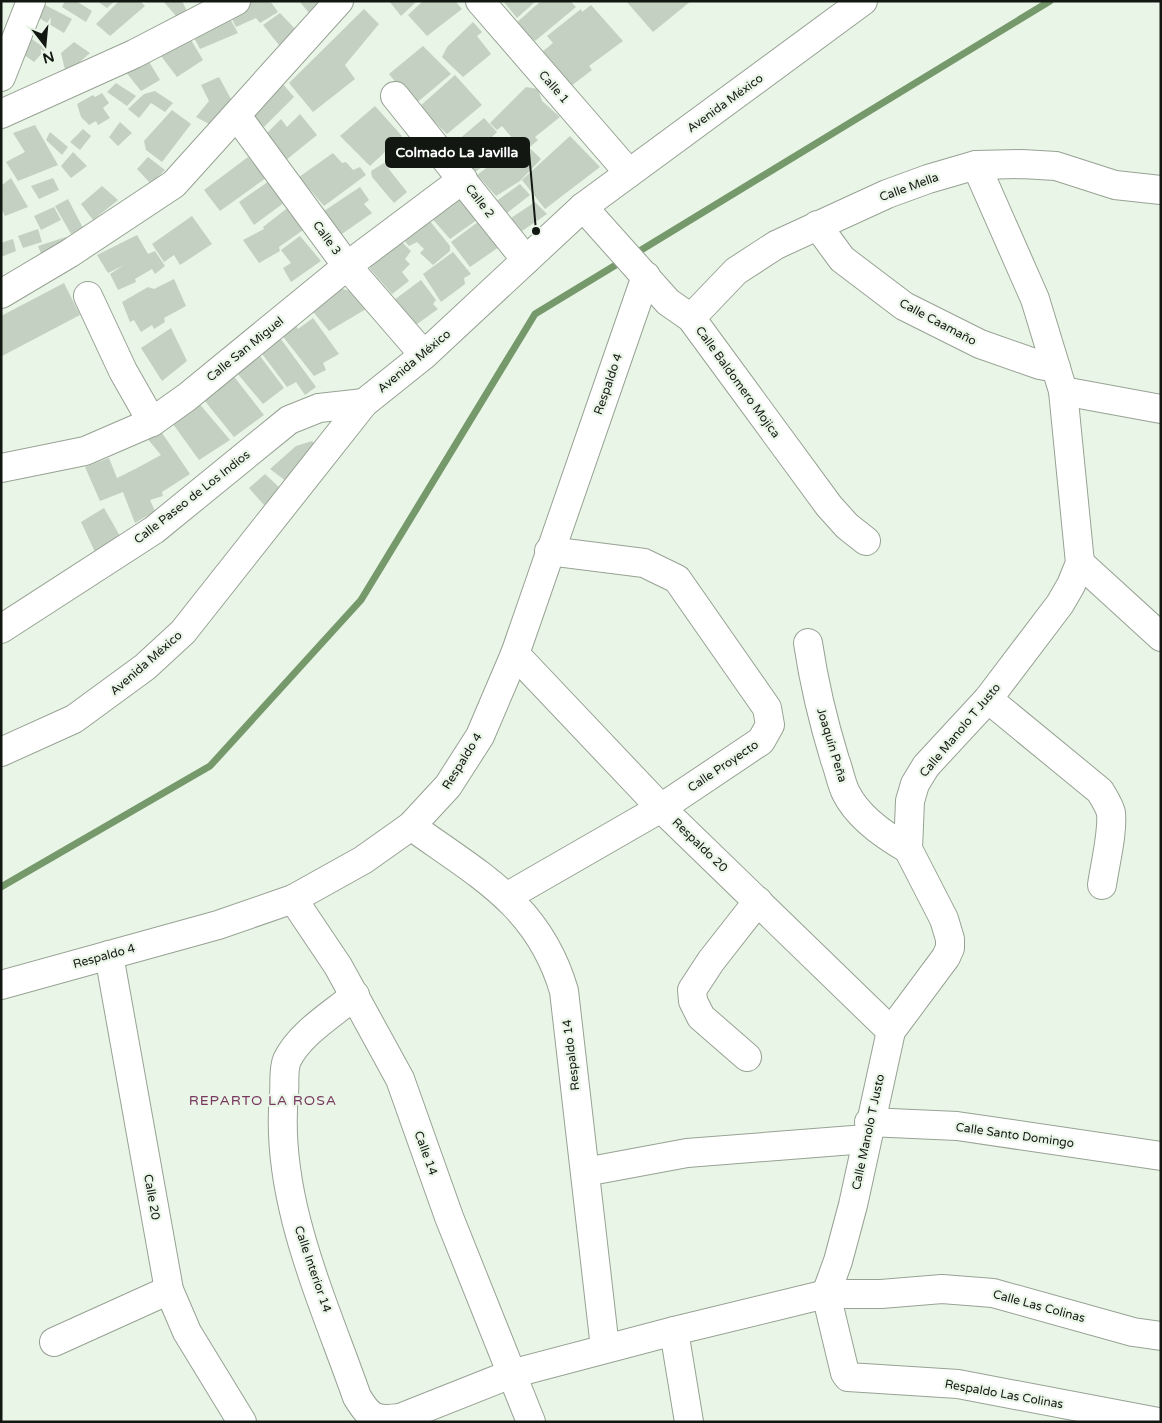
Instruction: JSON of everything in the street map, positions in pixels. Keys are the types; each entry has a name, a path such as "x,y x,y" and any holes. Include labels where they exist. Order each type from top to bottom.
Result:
{"street":[{"path":"1,77 31,1"},
{"path":"1,114 134,54 236,1"},
{"path":"1,294 70,252 174,184 339,1"},
{"name":"Calle 1","path":"480,1 629,173"},
{"name":"Avenida México","path":"1,752 28,742 81,714 145,667 183,632 364,404 424,355 583,207 863,1"},
{"name":"Calle 2","path":"395,96 526,260"},
{"name":"Calle 3","path":"237,116 347,266 424,355"},
{"name":"Calle Mella","path":"691,318 736,271 776,245 817,225 928,179 976,166 1022,164 1056,166 1115,185 1161,190"},
{"name":"Calle Manolo T Justo","path":"826,1294 841,1252 867,1130 891,1031 946,957 950,948 950,938 944,919 908,849 910,801 915,784 926,766 988,699 1060,604 1071,585 1080,563 1059,380 1035,300 976,166"},
{"name":"Calle San Miguel","path":"1,468 85,451 152,422 187,397 347,266 463,179"},
{"name":"Calle Baldomero Mojica","path":"583,207 668,302 691,318 829,506 847,526 866,541"},
{"name":"Calle Caamaño","path":"817,225 842,259 904,306 980,344 1040,365 1059,380 1161,408"},
{"name":"Respaldo 4","path":"3,988 108,955 218,926 293,899 363,860 411,826 448,786 480,736 515,654 549,551 646,276"},
{"path":"88,296 123,371 152,422"},
{"name":"Calle Paseo de Los Indios","path":"1,629 154,530 290,420 319,408 364,404"},
{"name":"Calle Proyecto","path":"508,896 662,808 761,741 770,726 767,708 677,579 644,563 549,551"},
{"path":"1080,563 1161,637"},
{"name":"Joaquín Peña","path":"808,643 822,714 846,793 874,825 889,838 908,849"},
{"name":"Respaldo 20","path":"515,654 662,808 891,1031"},
{"path":"988,699 1100,791 1107,802 1110,812 1110,823 1102,885"},
{"name":"Respaldo 14","path":"411,826 508,896 547,945 559,974 564,990 606,1348"},
{"name":"Calle 14","path":"293,899 355,995 400,1079 449,1217 531,1422"},
{"path":"747,1057 701,1017 693,1002 692,990 711,961 758,901"},
{"name":"Calle 20","path":"108,955 169,1290 187,1332 242,1422"},
{"name":"Calle Interior 14","path":"355,995 302,1039 287,1061 282,1114 285,1165 297,1220 357,1397 367,1412 381,1420 400,1418 511,1374 674,1331"},
{"name":"Calle Santo Domingo","path":"585,1172 687,1153 867,1130 958,1126 1161,1156"},
{"name":"Calle Las Colinas","path":"674,1331 826,1294 881,1294 942,1289 994,1293 1133,1332 1161,1336"},
{"path":"54,1342 169,1290"},
{"name":"Respaldo Las Colinas","path":"826,1294 845,1373 848,1377 958,1384 1158,1422"},
{"path":"674,1331 689,1422"}],"building":[{"path":"65,1 76,1 92,11 86,22 62,7"},
{"path":"97,1 115,1 107,8"},
{"path":"119,1 140,1 145,6 110,36 96,24"},
{"path":"163,1 182,1 187,11 176,16"},
{"path":"248,1 270,1 278,12 260,23 256,18 236,27 229,13"},
{"path":"299,1 325,1 310,14"},
{"path":"389,1 417,1 401,16"},
{"path":"423,1 455,1 462,9 427,36 408,15"},
{"path":"503,1 536,1 517,18"},
{"path":"541,1 570,1 576,7 535,41 515,24"},
{"path":"626,1 691,1 653,32"},
{"path":"45,5 72,19 64,33 39,18"},
{"path":"591,5 623,41 589,66 592,70 571,86 542,52 553,43 547,36 581,9 582,12"},
{"path":"364,9 379,24 345,65 355,79 313,112 289,83"},
{"path":"225,10 238,33 200,49 189,28"},
{"path":"280,13 296,30 289,40 279,45 263,25"},
{"path":"473,22 482,32 477,36 491,54 463,77 442,57 447,47"},
{"path":"29,37 46,49 34,62 20,52"},
{"path":"191,40 203,60 177,77 161,56"},
{"path":"74,42 90,53 66,74 61,53"},
{"path":"423,46 451,74 414,105 389,74"},
{"path":"148,60 160,80 141,91 121,66"},
{"path":"455,75 482,105 447,134 419,107"},
{"path":"219,77 231,99 209,124 196,117 209,101 201,85"},
{"path":"116,83 136,96 127,106 107,92"},
{"path":"282,83 294,97 264,127 250,115"},
{"path":"526,87 538,89 542,101 560,117 535,137 538,140 524,152 502,126 497,130 490,123"},
{"path":"155,91 173,103 165,112 151,103 139,118 128,109 144,94"},
{"path":"102,93 109,103 103,108 110,118 98,125 96,121 89,125 81,117 77,104 93,95 95,97"},
{"path":"375,106 402,136 370,166 340,136"},
{"path":"172,110 191,124 162,162 146,150 144,141"},
{"path":"300,114 317,135 286,160 267,133 281,119 287,127"},
{"path":"484,118 497,132 491,138 503,152 475,172 451,146"},
{"path":"120,122 132,133 118,146 109,137"},
{"path":"35,125 58,165 18,181 6,162 25,152 13,133"},
{"path":"83,129 91,136 80,150 70,142"},
{"path":"50,132 68,147 62,155 46,140"},
{"path":"570,136 600,167 545,209 522,180"},
{"path":"514,147 523,155 531,149 541,159 520,181 496,196 477,175"},
{"path":"73,152 87,166 71,178 61,166"},
{"path":"333,153 342,163 346,162 353,170 360,167 366,175 324,206 299,177"},
{"path":"148,157 165,170 151,184 137,169"},
{"path":"248,157 266,178 220,211 204,190"},
{"path":"384,163 407,192 394,203 372,177 371,171"},
{"path":"11,178 28,207 5,216 1,208 1,186"},
{"path":"53,178 59,190 39,199 31,186"},
{"path":"269,181 285,202 254,225 239,202"},
{"path":"520,184 530,195 507,213 495,202"},
{"path":"102,186 118,200 93,220 81,204"},
{"path":"360,187 369,200 364,204 372,213 339,236 321,213"},
{"path":"457,191 481,217 450,239 429,215"},
{"path":"68,199 83,228 71,234 55,206"},
{"path":"535,202 547,214 522,231 511,218"},
{"path":"290,206 306,228 279,247 280,251 259,263 243,240 264,229 263,227"},
{"path":"54,207 61,220 41,230 34,216"},
{"path":"192,216 212,244 180,265 174,255 164,262 152,244"},
{"path":"482,219 499,247 470,267 451,242"},
{"path":"429,220 450,246 450,251 433,265 420,253 424,249 417,242 409,246 402,238"},
{"path":"38,229 42,242 23,248 18,236"},
{"path":"137,235 148,254 155,251 165,266 155,274 152,269 135,279 136,282 118,290 110,274 124,265 108,273 97,255"},
{"path":"300,236 321,261 291,282 283,268 291,263 281,250"},
{"path":"66,237 70,249 43,259 38,246"},
{"path":"13,239 16,251 1,257 1,243"},
{"path":"400,240 411,251 405,259 410,264 402,272 409,281 392,294 370,269 371,260"},
{"path":"453,252 471,274 464,278 465,284 441,302 423,274"},
{"path":"174,279 186,306 164,318 165,322 154,329 152,325 141,332 134,320 130,322 122,302 148,287 154,289"},
{"path":"421,280 436,300 433,304 438,309 413,327 394,300"},
{"path":"64,283 80,315 2,356 1,316"},
{"path":"333,286 353,292 366,309 329,331 310,308"},
{"path":"313,318 339,354 323,363 326,370 314,376 284,338 282,330 295,324 298,329"},
{"path":"171,328 187,361 162,381 141,348"},
{"path":"275,331 316,387 305,395 296,382 287,387 257,347"},
{"path":"254,348 284,388 263,404 232,367"},
{"path":"232,374 264,415 234,437 200,395"},
{"path":"197,401 230,440 199,460 173,424"},
{"path":"158,427 190,474 162,492 163,496 150,500 155,511 135,523 123,492 100,501 85,467 109,458 117,478 161,455 146,437"},
{"path":"312,441 320,449 286,481 270,469 296,446"},
{"path":"265,474 282,490 264,505 249,488"},
{"path":"104,508 120,536 95,552 81,522"}],"waterway":[{"path":"633,255 1050,1"},
{"path":"1,887 210,766 361,600 535,314 624,260"}],"place":[{"name":"Colmado La Javilla","path":"536,231"}],"district":[{"name":"REPARTO LA ROSA","path":"263,1100"}]}
